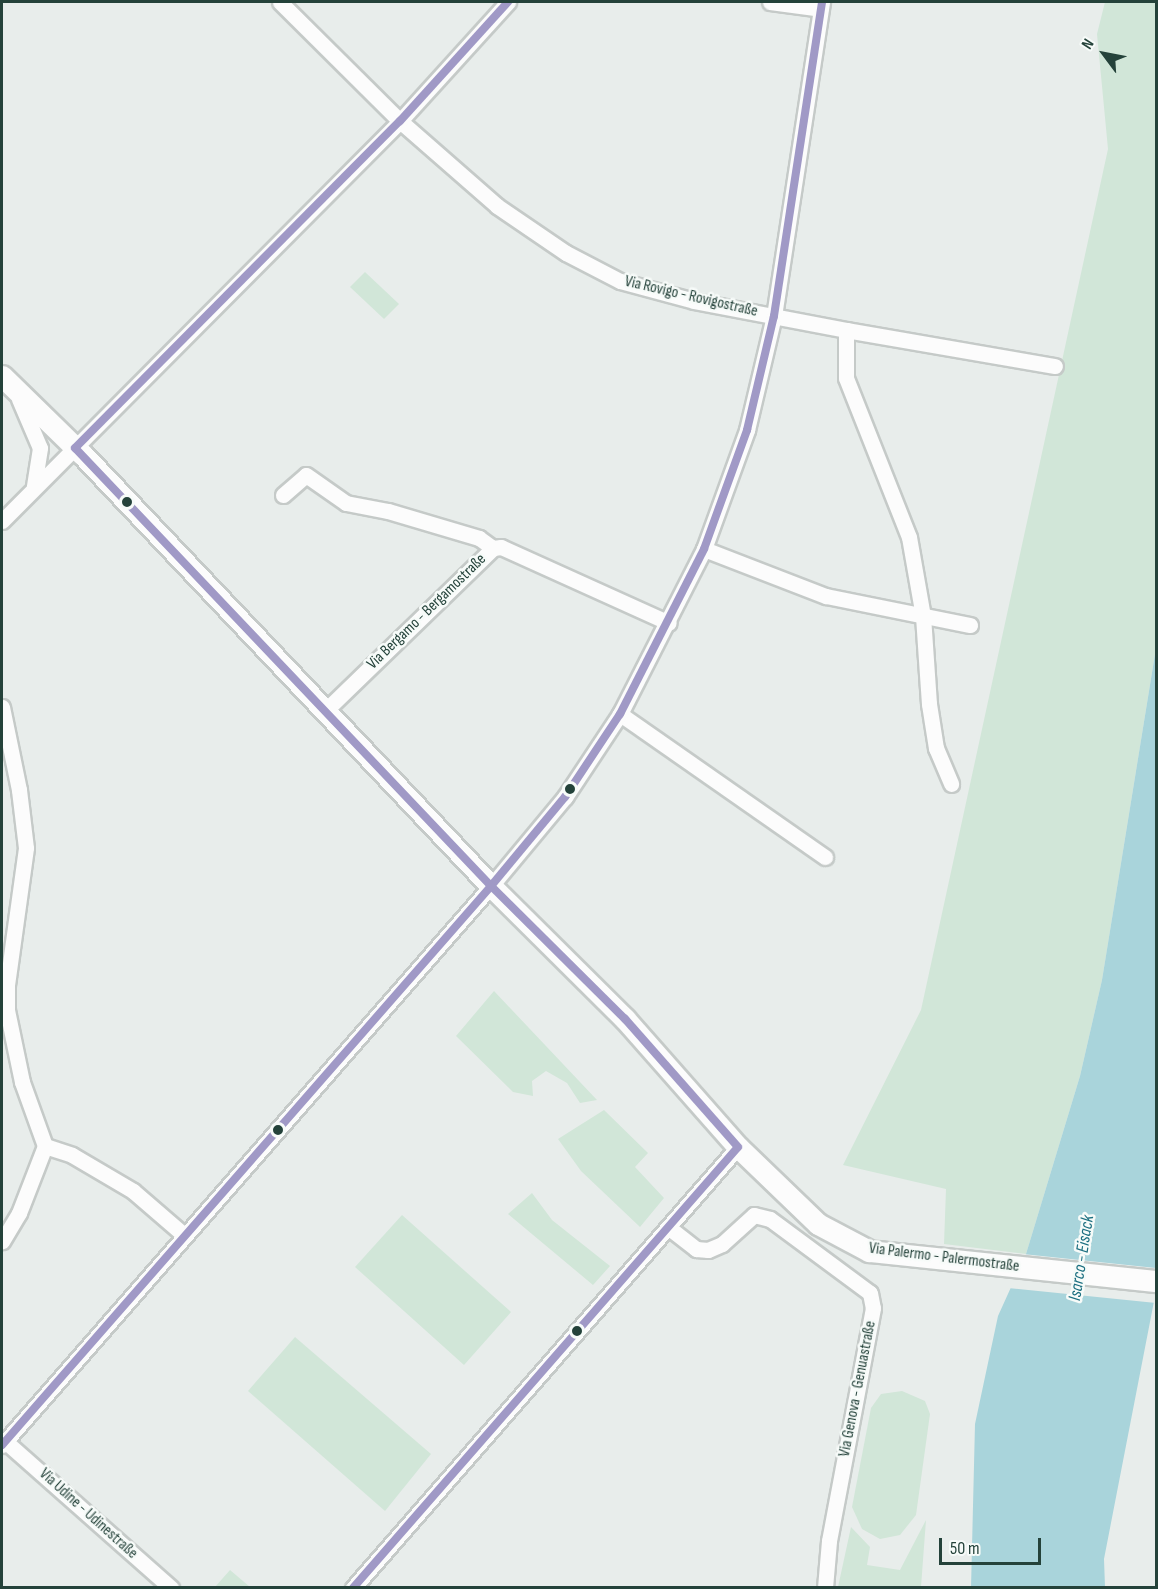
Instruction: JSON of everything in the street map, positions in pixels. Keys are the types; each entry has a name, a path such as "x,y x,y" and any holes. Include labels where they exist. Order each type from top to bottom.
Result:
{"street":[{"name":"Via Rovigo - Rovigostraße","path":"280,2 400,121 497,206 575,258 620,281 774,316 1055,366"},
{"path":"2,521 400,121 508,2"},
{"path":"3,1443 491,886 565,797 620,714 669,623 704,549 747,430 774,316 821,5 770,2"},
{"path":"846,330 846,378 909,537 922,616 929,704 936,748 951,784"},
{"name":"Via Palermo - Palermostraße","path":"8,382 75,448 491,886 625,1019 738,1147 809,1216 847,1243 869,1251 1156,1281"},
{"name":"Via Palermo - Palermostraße","path":"8,382 40,448 33,488"},
{"path":"283,495 306,475 346,503 388,511 479,538 493,548"},
{"name":"Via Bergamo - Bergamostraße","path":"326,710 493,548 501,547 669,623"},
{"path":"704,549 826,596 970,625"},
{"path":"2,707 20,790 26,848 7,985 7,1010 22,1082 45,1146 19,1213 2,1241"},
{"path":"620,714 825,857"},
{"path":"45,1146 72,1155 134,1191 184,1234"},
{"path":"353,1587 738,1147"},
{"name":"Via Genova - Genuastraße","path":"668,1227 696,1250 708,1250 722,1244 754,1215 770,1219 870,1293 873,1308 829,1541 825,1587"},
{"name":"Via Udine - Udinestraße","path":"3,1443 171,1587"}],"green space":[{"path":"1105,2 1156,2 1156,648 1102,980 1080,1076 1026,1254 944,1244 946,1189 843,1165 921,1010 1108,149 1097,34"},
{"path":"365,272 399,304 384,319 350,287"},
{"path":"494,991 597,1100 580,1103 567,1083 546,1071 532,1081 533,1096 513,1092 456,1036"},
{"path":"604,1110 648,1153 635,1167 664,1198 640,1227 581,1171 558,1139"},
{"path":"532,1193 552,1220 610,1266 593,1285 508,1214"},
{"path":"402,1215 511,1312 464,1365 355,1267"},
{"path":"295,1337 431,1454 385,1511 248,1391"},
{"path":"902,1391 925,1401 930,1414 916,1515 900,1535 880,1539 862,1529 852,1507 871,1408 881,1394"},
{"path":"926,1520 921,1587 838,1587 851,1527 870,1547 867,1565 900,1570"},
{"path":"230,1570 250,1587 215,1587"}],"water":[{"name":"Isarco - Eisack","path":"1156,648 1156,1291 1104,1559 1105,1587 971,1588 975,1424 998,1316 1026,1254 1080,1076 1102,980"}],"pier":[{"path":"1023,1254 1156,1268 1156,1303 1008,1288"}],"transit line":[{"path":"353,1588 738,1147 625,1019 491,886 75,448 400,121 508,2"},
{"path":"2,1445 491,886 565,797 620,714 704,549 747,430 774,316 822,2"}]}
